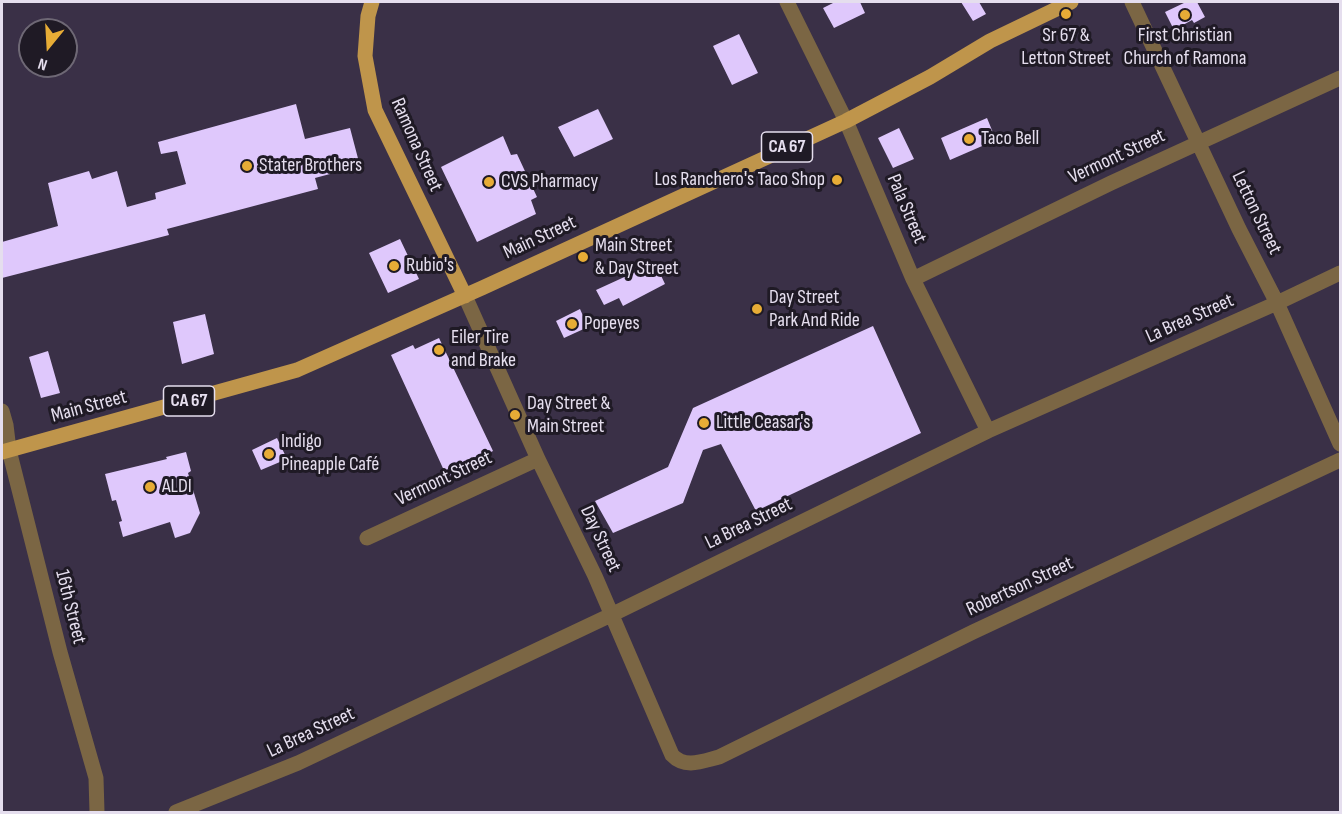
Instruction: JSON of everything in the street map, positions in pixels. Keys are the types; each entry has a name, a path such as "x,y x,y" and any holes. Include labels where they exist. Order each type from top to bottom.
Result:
{"main road":[{"name":"Ramona Street","path":"372,2 368,15 365,56 375,110 465,296"},
{"name":"Main Street","path":"5,451 297,370 465,296 846,120 930,77 990,41 1071,2"}],"street":[{"name":"Pala Street","path":"787,2 846,120 913,279 988,431"},
{"name":"Letton Street","path":"1132,2 1277,303 1341,444"},
{"name":"Vermont Street","path":"913,279 1198,142 1341,78"},
{"name":"La Brea Street","path":"176,813 298,763 611,615 988,431 1341,273"},
{"name":"Day Street","path":"465,296 538,459 595,576 672,755 677,760 691,764 719,757"},
{"name":"16th Street","path":"2,411 5,451 96,778 98,813"},
{"name":"Vermont Street","path":"367,538 538,459"},
{"name":"Robertson Street","path":"719,757 973,632 1341,460"}],"building":[{"path":"835,2 860,2 865,13 834,28 823,8"},
{"path":"961,2 979,2 986,14 973,21"},
{"name":"First Christian Church of Ramona","path":"1186,2 1197,2 1205,17 1194,23 1192,20 1174,30 1165,12"},
{"path":"739,34 758,73 732,85 713,46"},
{"path":"296,104 305,139 350,128 360,166 315,178 318,189 167,229 169,235 2,278 2,242 58,226 48,183 89,171 92,179 117,171 127,207 156,199 155,193 186,184 177,151 161,154 158,142"},
{"path":"598,109 613,139 574,157 558,127"},
{"name":"Taco Bell","path":"987,118 996,140 950,160 941,138"},
{"path":"899,128 914,159 893,168 878,138"},
{"name":"CVS Pharmacy","path":"503,136 511,155 517,154 537,197 531,200 536,214 477,242 441,167"},
{"name":"Rubio's","path":"400,239 419,279 388,293 369,253"},
{"path":"655,263 665,284 623,306 619,298 604,305 596,290"},
{"name":"Popeyes","path":"580,309 588,327 564,338 556,321"},
{"path":"205,314 214,354 182,364 173,322"},
{"path":"873,326 921,433 756,511 721,444 703,450 683,503 613,533 595,501 668,467 693,408"},
{"path":"439,338 493,451 468,463 469,466 447,477 391,355 413,345 415,349"},
{"path":"48,351 60,393 41,398 29,357"},
{"name":"Indigo Pineapple Café","path":"277,438 287,459 261,470 252,450"},
{"name":"ALDI","path":"186,452 191,471 188,473 200,513 190,533 175,538 170,522 123,537 119,522 122,521 116,500 112,501 105,474"}],"place":[{"name":"Sr 67 & Letton Street","path":"1066,14"},
{"name":"First Christian Church of Ramona","path":"1185,15"},
{"name":"Taco Bell","path":"969,139"},
{"name":"Stater Brothers","path":"247,166"},
{"name":"Los Ranchero's Taco Shop","path":"837,180"},
{"name":"CVS Pharmacy","path":"489,182"},
{"name":"Main Street & Day Street","path":"583,257"},
{"name":"Rubio's","path":"394,266"},
{"name":"Day Street Park And Ride","path":"757,309"},
{"name":"Popeyes","path":"572,324"},
{"name":"Eiler Tire and Brake","path":"439,350"},
{"name":"Day Street & Main Street","path":"515,415"},
{"name":"Little Ceasar's","path":"704,423"},
{"name":"Indigo Pineapple Café","path":"269,454"},
{"name":"ALDI","path":"150,487"}]}
